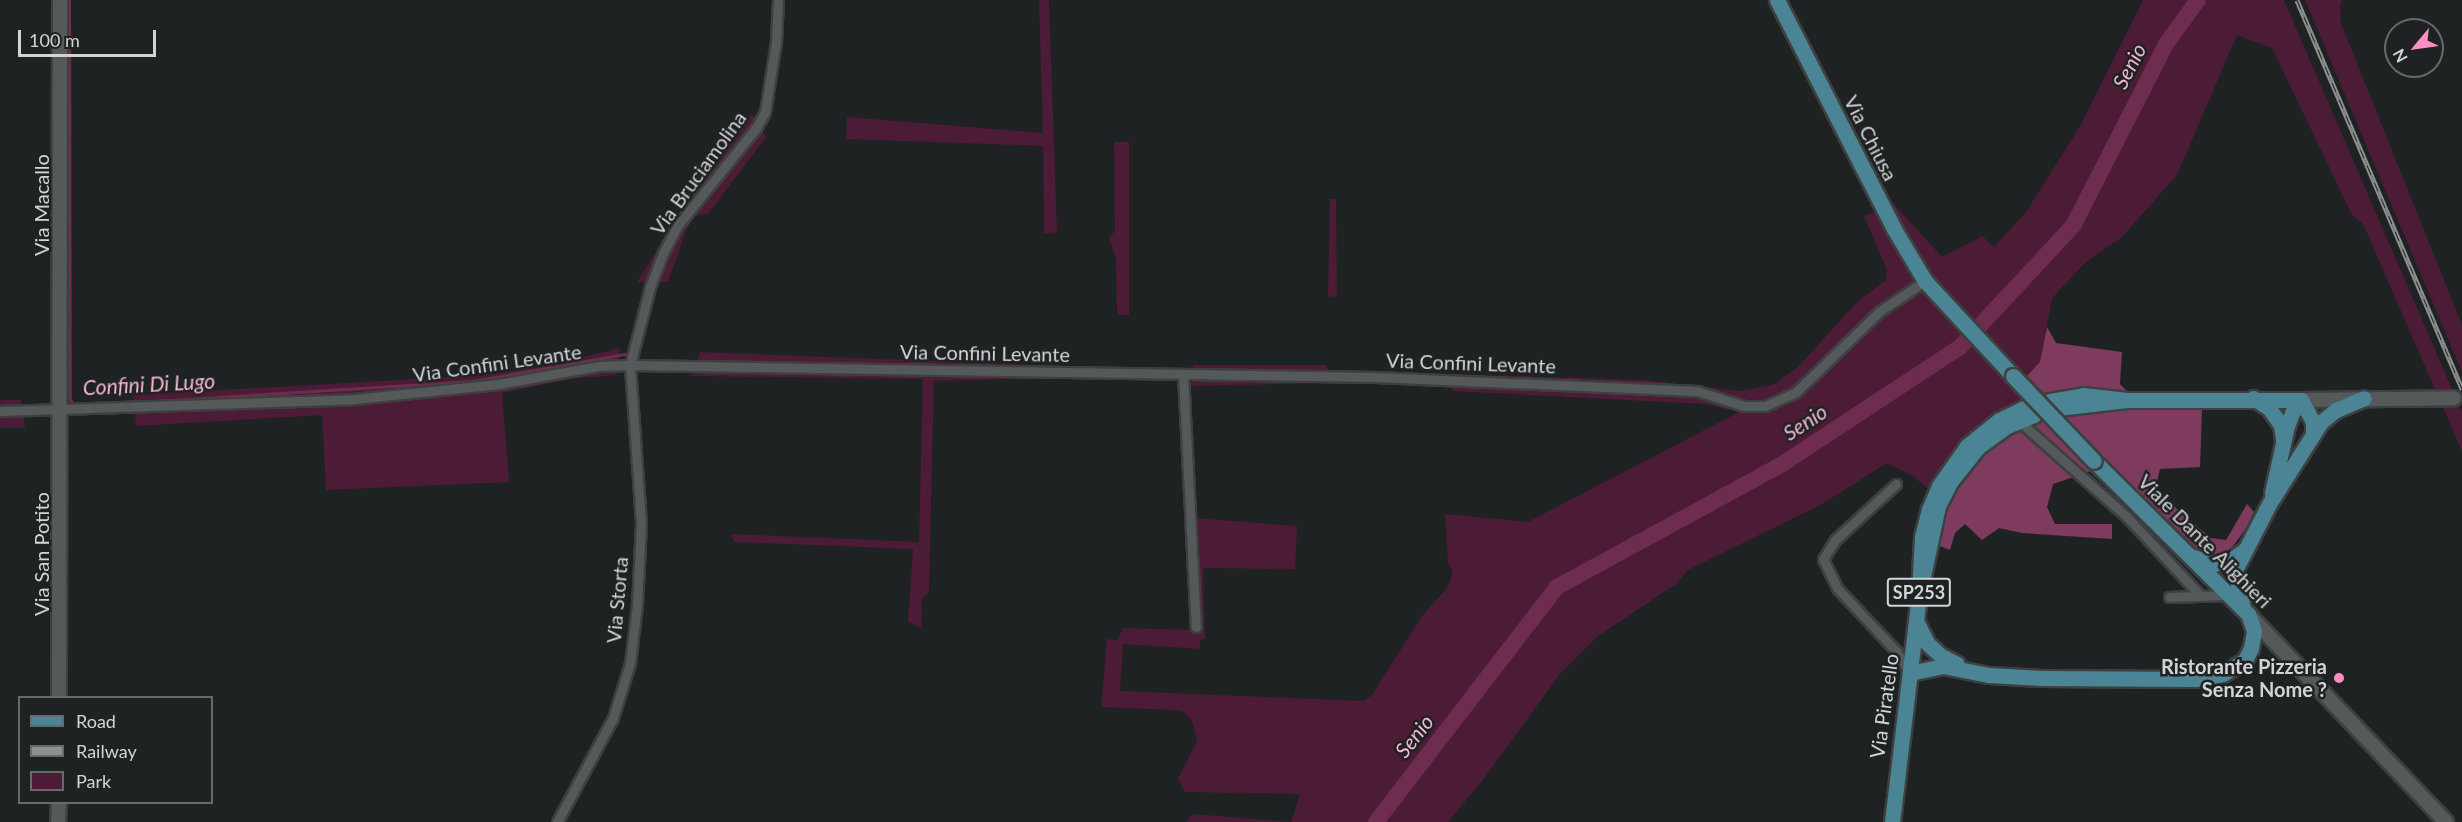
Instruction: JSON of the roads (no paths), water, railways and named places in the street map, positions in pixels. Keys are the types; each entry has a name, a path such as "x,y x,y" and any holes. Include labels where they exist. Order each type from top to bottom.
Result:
{"main road":[{"name":"Via Chiusa","path":"1777,0 1894,229 1929,287"},
{"name":"Viale Dante Alighieri","path":"1929,287 2094,461 2246,612"},
{"path":"2253,398 2268,408 2281,425 2283,440"},
{"path":"2054,404 2127,400 2253,398 2301,400 2313,422 2313,435"},
{"name":"SP253","path":"1910,672 1943,666 1989,675 2138,680 2195,679 2223,674 2245,660 2251,648 2254,631 2246,612 2235,570 2245,550 2269,504 2321,422 2336,410 2364,398"},
{"name":"SP253","path":"2269,504 2283,440 2292,413 2301,400"},
{"name":"Via Piratello","path":"1892,822 1900,738 1919,595 1922,537 1929,509 1939,486 1967,446 1999,420 2026,414"},
{"path":"2190,556 2214,564 2231,560 2245,550"},
{"name":"SP253","path":"1916,621 1928,643 1940,656 1968,670"}],"street":[{"name":"Via Macallo","path":"60,0 61,411"},
{"name":"Via Bruciamolina","path":"630,365 650,287 663,253 678,225 756,128 765,112 776,42 778,0"},
{"name":"Via Confini Levante","path":"0,411 61,411 354,399 499,384 599,366 630,365 1375,377 1697,392 1744,406 1765,406 1796,392 1880,311 1929,287"},
{"name":"Via Storta","path":"557,822 613,718 630,663 637,605 641,523 630,365"},
{"path":"1183,374 1196,627"},
{"path":"2301,400 2454,398"},
{"name":"Via San Potito","path":"59,696 61,411"},
{"path":"2026,414 2201,596"},
{"path":"1896,484 1835,540 1823,559 1838,588 1896,651 1910,672"},
{"path":"2169,597 2228,595"},
{"name":"Viale Dante Alighieri","path":"2246,612 2446,822"},
{"path":"58,804 58,822"}],"waterway":[{"name":"Confini Di Lugo","path":"69,0 70,399 73,404 96,403"},
{"name":"Senio","path":"1376,822 1557,587 1784,463 1960,347 2073,226 2166,44 2198,0"},
{"name":"Confini Di Lugo","path":"156,401 473,381 625,354"}],"railway":[{"path":"2297,0 2462,389"}],"place":[{"name":"Ristorante Pizzeria Senza Nome ?","path":"2339,678"}]}
